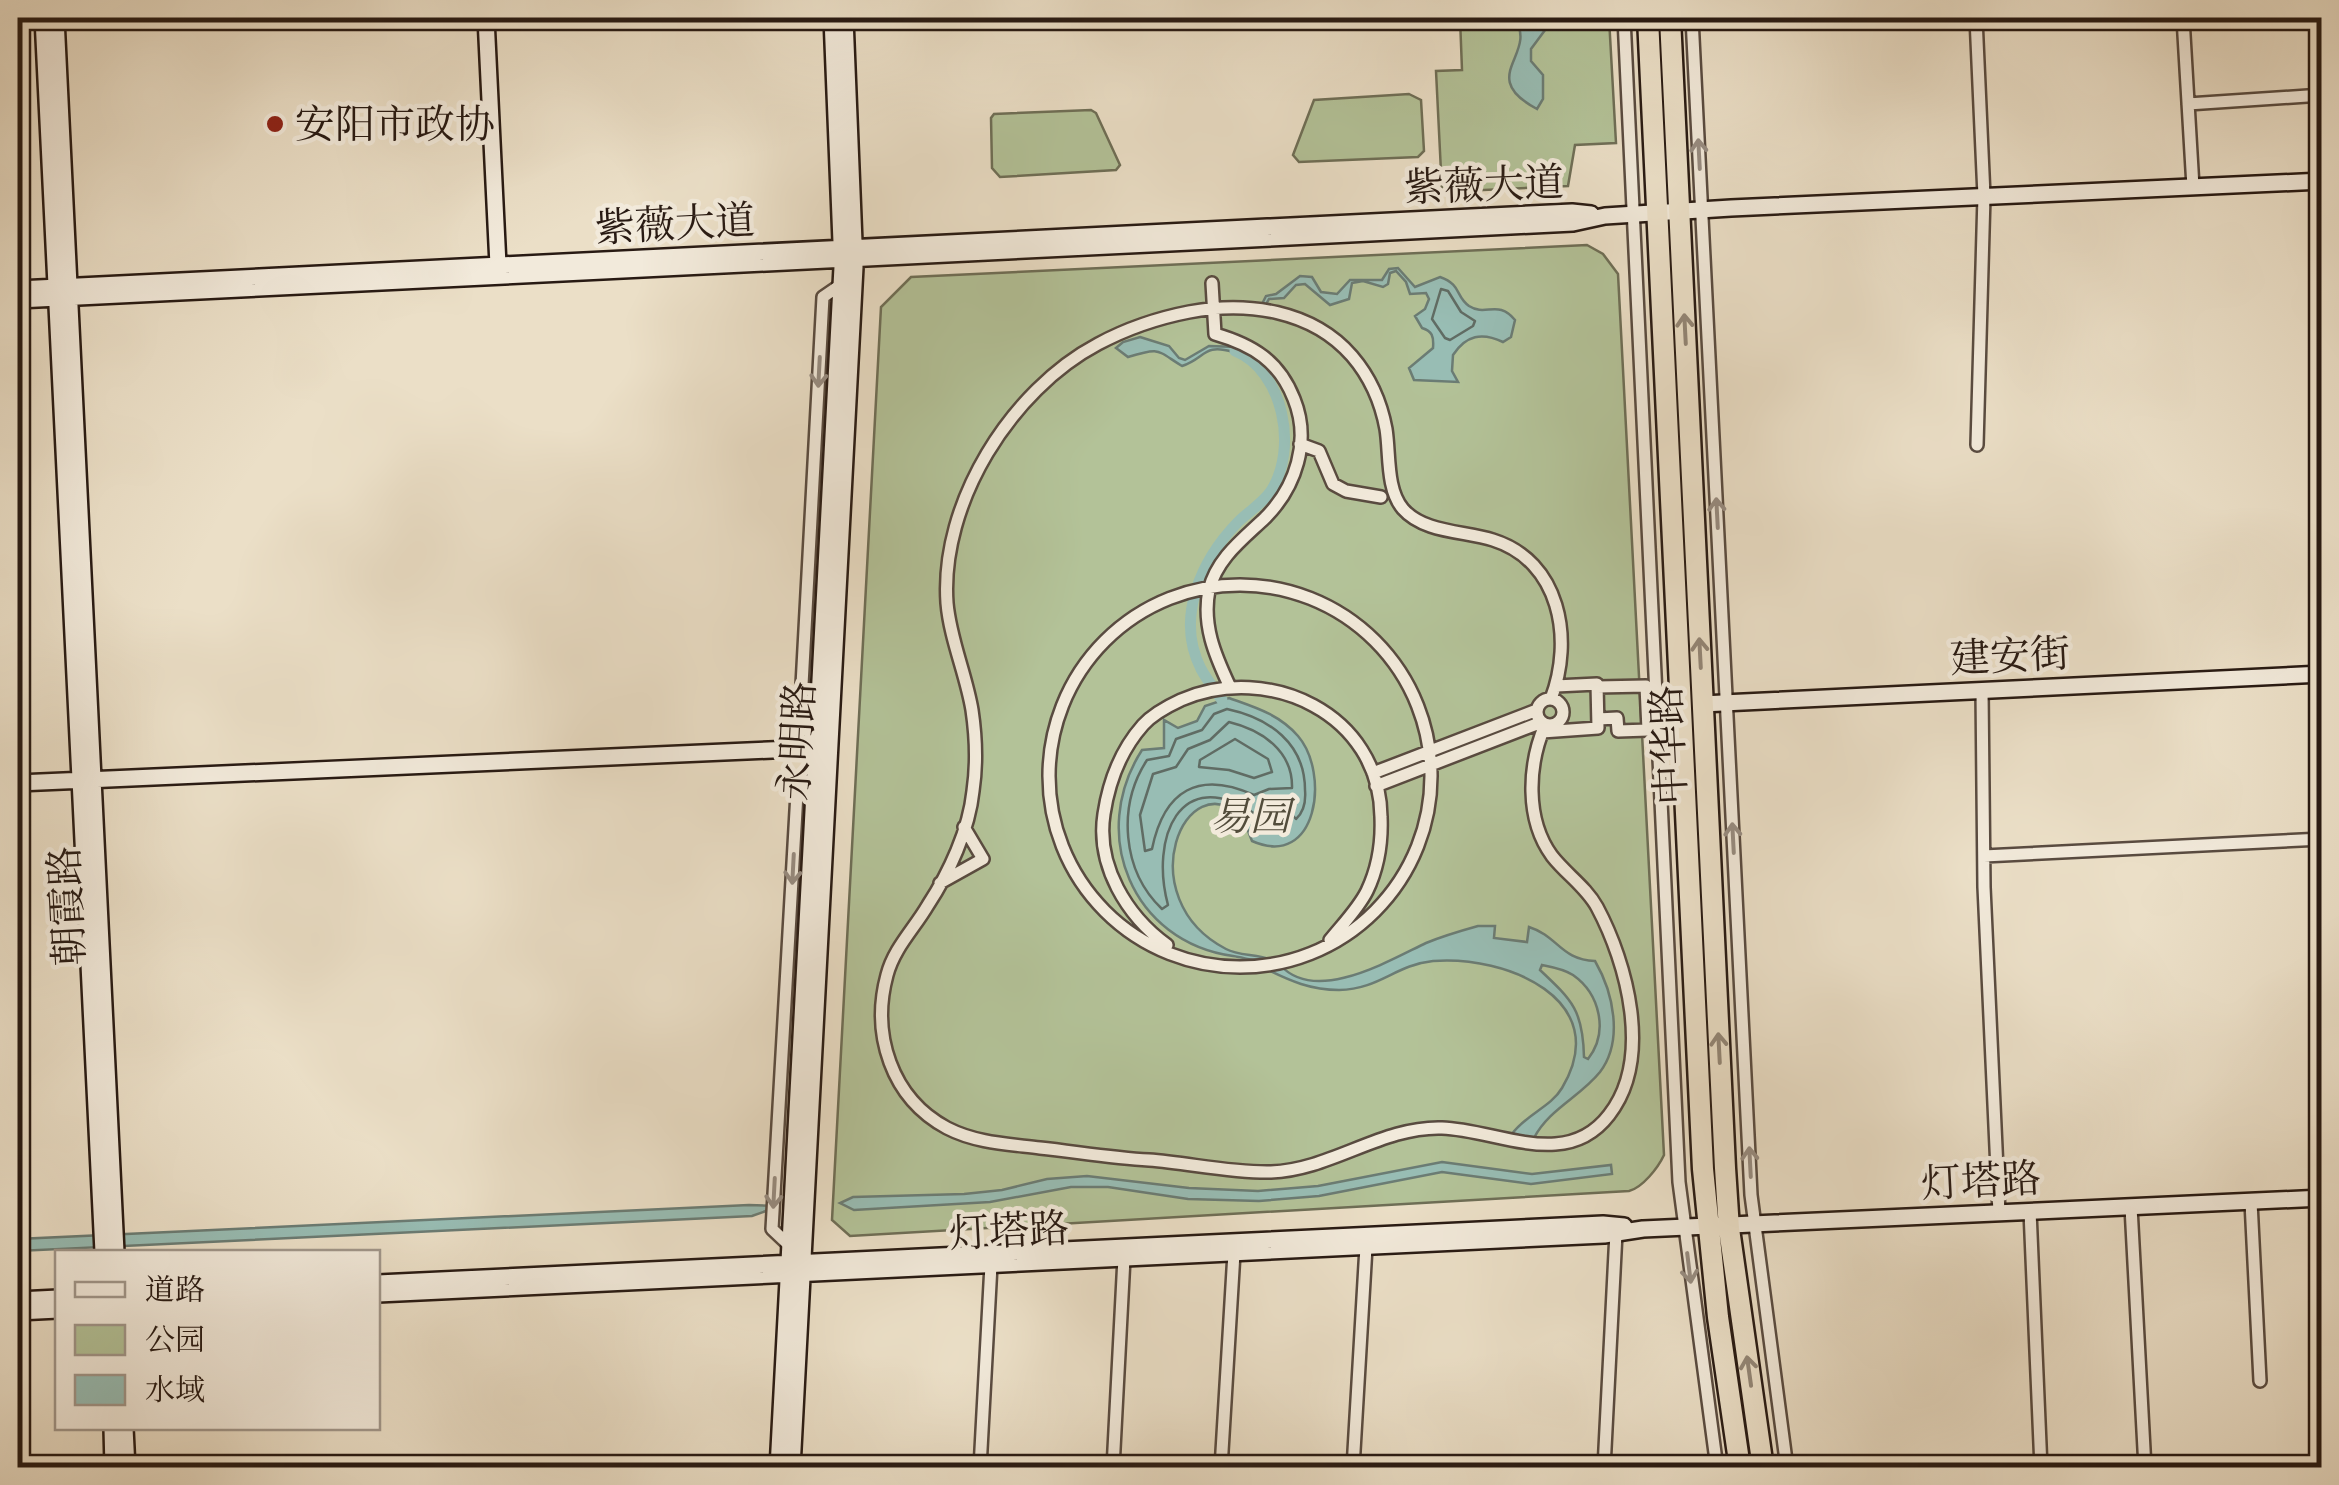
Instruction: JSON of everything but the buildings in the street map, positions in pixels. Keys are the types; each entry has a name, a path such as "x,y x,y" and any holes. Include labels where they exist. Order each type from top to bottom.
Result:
{"highway":[{"name":"中华路","path":"1648,18 1707,1226 1740,1468"},
{"name":"中华路","path":"1670,18 1729,1225 1763,1468"}],"street":[{"name":"朝霞路","path":"43,18 63,292"},
{"name":"朝霞路","path":"56,18 63,292 87,785 116,1250"},
{"path":"486,18 498,265"},
{"name":"永明路","path":"792,1468 795,1269 790,1246 842,284 849,253 832,18"},
{"name":"永明路","path":"778,1468 795,1269 849,253 845,18"},
{"path":"1624,18 1679,1182 1717,1468"},
{"path":"1692,18 1754,1224 1787,1468"},
{"path":"1976,18 1984,196 1977,445"},
{"path":"2182,18 2193,186"},
{"path":"2188,104 2322,95"},
{"name":"紫薇大道","path":"18,289 63,292 849,253 1554,212 1605,216 2322,181"},
{"name":"紫薇大道","path":"18,300 63,292 498,265 849,253"},
{"path":"1212,283 1215,334 1243,342 1269,358 1289,386 1301,428 1299,463 1284,495 1264,519 1242,536 1221,564 1210,588 1207,623 1218,688"},
{"path":"1214,307 1270,310 1308,322 1332,336 1356,360 1372,384 1386,424 1393,485 1404,510 1430,526 1493,540 1524,554 1542,574 1554,597 1561,629 1562,662 1553,692 1542,702 1532,772 1534,817 1548,852 1593,899 1614,944 1632,1010 1632,1048 1622,1090 1608,1118 1579,1140 1560,1146 1439,1128 1396,1134 1290,1171 1253,1172 1205,1164 1097,1158 985,1142 944,1127 909,1098 890,1069 880,1026 887,974 903,939 928,907 972,806 976,764 972,710 947,605 950,548 970,485 993,444 1023,406 1063,368 1095,345 1136,327 1214,307"},
{"path":"1300,444 1319,451 1333,484 1346,492 1380,496"},
{"path":"1227,584 1268,586 1315,600 1370,634 1393,659 1413,696 1429,740 1429,751 1431,792 1424,834 1410,865 1370,917 1346,936 1328,944 1296,958 1257,967 1188,959 1144,942 1113,920 1078,886 1063,856 1050,798 1053,740 1062,704 1074,679 1096,650 1116,628 1168,596 1227,584"},
{"name":"建安街","path":"1702,704 2322,674"},
{"path":"1375,779 1429,751 1542,722 1598,728 1597,684 1553,692"},
{"path":"1597,688 1646,686 1648,730 1618,731 1617,718 1598,718"},
{"path":"1188,959 1147,930 1128,908 1110,873 1102,824 1108,787 1122,754 1145,722 1170,705 1218,688 1261,687 1310,702 1346,729 1375,779 1381,805 1382,842 1366,891 1328,944"},
{"path":"1982,690 1984,856 1999,1213"},
{"path":"1375,779 1430,765 1542,722 1554,725 1562,720 1564,710 1553,692"},
{"path":"18,793 87,785 816,749"},
{"path":"18,783 87,785"},
{"name":"朝霞路","path":"87,785 103,1250"},
{"path":"940,883 983,858 964,827"},
{"path":"1984,856 2322,839"},
{"name":"灯塔路","path":"380,1294 1584,1225 1684,1227 2322,1198"},
{"path":"2250,1202 2260,1381"},
{"path":"2131,1207 2145,1468"},
{"path":"2030,1212 2041,1468"},
{"name":"灯塔路","path":"380,1283 990,1265 1616,1233 1642,1228"},
{"path":"1604,1468 1616,1233"},
{"path":"1353,1468 1366,1247"},
{"path":"1221,1468 1234,1253"},
{"path":"1113,1468 1124,1258"},
{"path":"980,1468 990,1265"},
{"path":"18,1300 55,1298"},
{"path":"18,1312 55,1310"},
{"path":"112,1430 114,1468"},
{"path":"125,1430 127,1468"}],"green space":[{"path":"1460,18 1609,18 1616,143 1575,145 1568,186 1442,192 1436,71 1462,70"},
{"path":"1409,94 1421,100 1424,151 1418,157 1299,162 1293,155 1314,100"},
{"path":"1091,110 1096,113 1120,165 1116,170 1000,177 992,168 994,114"},
{"name":"易园","path":"1587,245 1603,254 1618,274 1664,1155 1654,1171 1629,1191 850,1236 832,1220 881,307 911,277"}],"water":[{"path":"1514,18 1554,18 1531,49 1531,61 1543,75 1543,99 1537,109 1511,86 1509,75 1520,43"},
{"path":"1398,268 1415,287 1440,277 1455,287 1469,306 1503,310 1515,320 1511,337 1503,342 1475,337 1463,343 1453,355 1452,371 1458,382 1414,380 1409,368 1433,348 1432,335 1415,316 1425,309 1429,299 1426,293 1410,294 1396,271 1390,273 1388,284 1383,287 1363,281 1352,283 1349,299 1330,305 1305,284 1296,285 1284,298 1269,299 1261,306 1266,296 1276,294 1300,276 1312,277 1321,292 1337,294 1350,280 1382,280 1389,269"},
{"path":"1140,337 1169,346 1185,360 1209,346 1237,347 1233,352 1210,350 1182,366 1162,353 1128,357 1116,348"},
{"path":"1229,698 1274,717 1298,736 1314,772 1312,813 1304,830 1292,842 1274,846 1252,841 1243,818 1222,805 1202,807 1186,821 1176,843 1173,870 1179,899 1196,926 1226,949 1271,960 1266,961 1198,947 1169,930 1146,907 1129,879 1120,848 1119,816 1126,782 1142,750 1164,748 1164,720 1178,728 1197,721 1205,706"},
{"path":"1478,926 1495,926 1494,938 1527,942 1529,927 1574,957 1595,961 1611,1001 1612,1046 1600,1072 1548,1119 1534,1138 1512,1134 1557,1095 1575,1057 1574,1030 1563,1007 1544,989 1519,975 1461,961 1420,963 1366,986 1339,990 1301,984 1266,969 1281,966 1296,977 1333,980 1374,968 1426,943","holes":["1542,965 1573,975 1590,992 1600,1026 1588,1059 1584,1057 1574,1008 1540,970"]},
{"path":"1442,1162 1532,1174 1611,1165 1612,1174 1531,1184 1442,1172 1319,1196 1259,1201 1188,1199 1108,1187 1071,1187 990,1202 854,1210 840,1203 853,1197 1002,1190 1047,1179 1087,1176 1189,1188 1258,1191 1318,1186"},
{"path":"780,1206 752,1216 18,1251 18,1239"}],"waterway":[{"path":"1222,700 1201,669 1194,650 1191,630 1196,591 1225,537 1271,491 1284,454 1282,413 1275,393 1252,361 1235,351"}],"place":[{"name":"安阳市政协","path":"275,124"}]}
